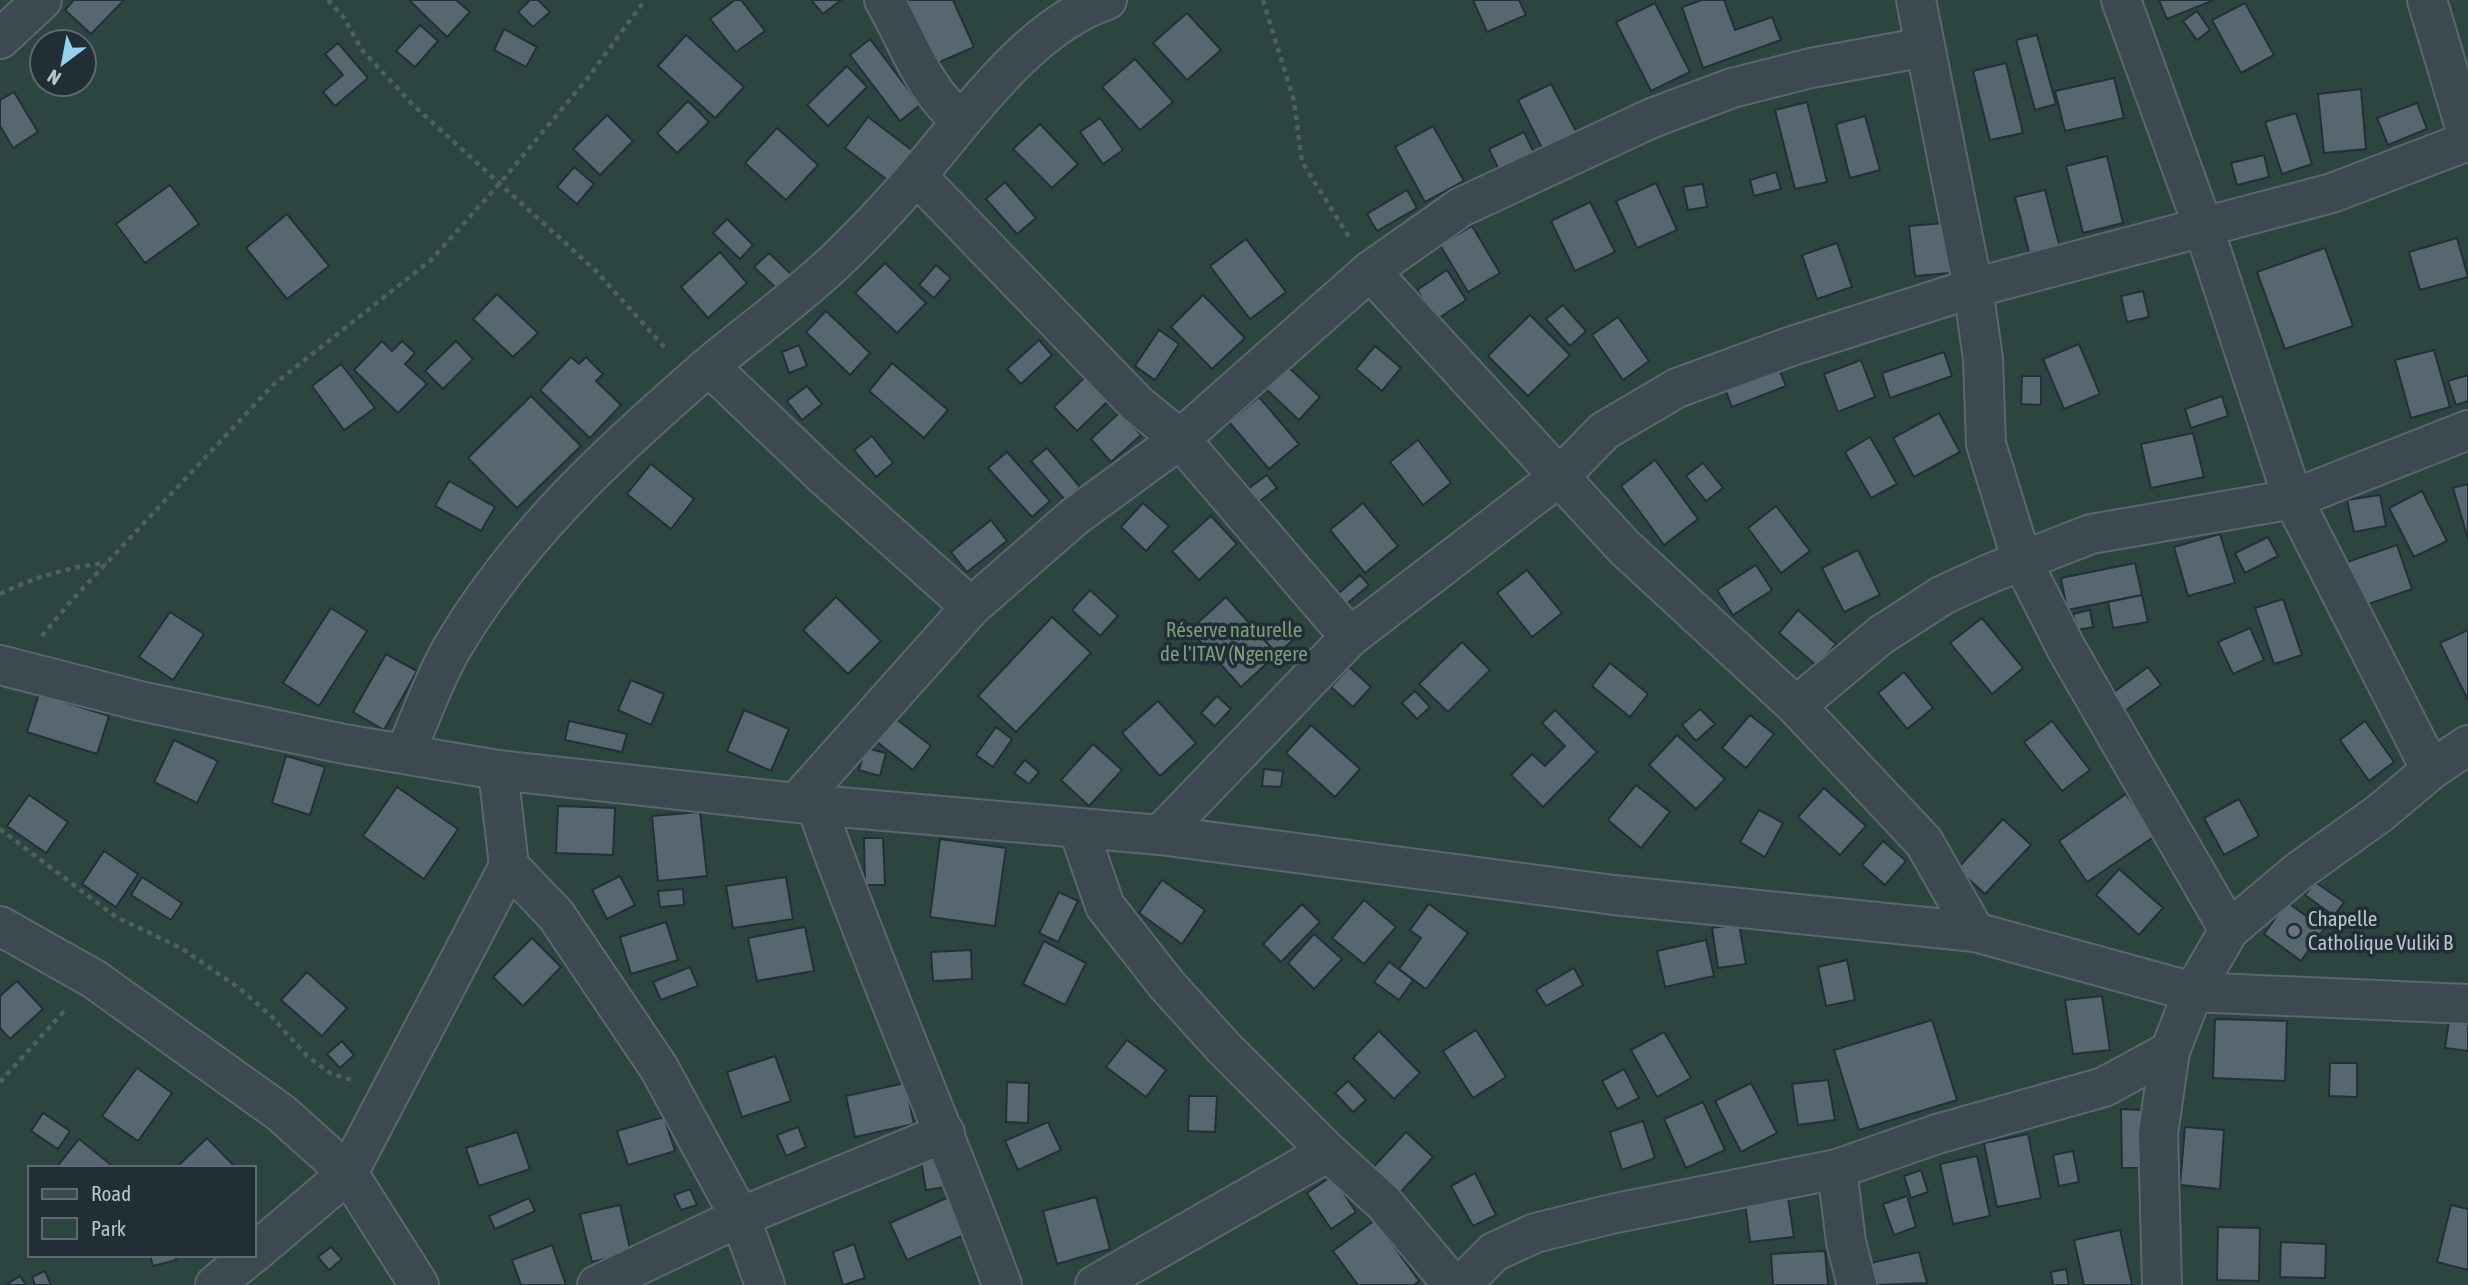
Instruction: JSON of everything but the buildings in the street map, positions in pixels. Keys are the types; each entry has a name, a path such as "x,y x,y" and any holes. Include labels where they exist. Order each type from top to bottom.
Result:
{"street":[{"path":"0,39 42,0"},
{"path":"884,0 910,55 943,106 961,120"},
{"path":"405,754 451,649 502,573 553,513 627,436 839,258 917,176 961,120 1026,51 1088,6 1107,0"},
{"path":"1916,0 1973,288 1983,359 1986,444 2022,561 2066,648 2230,930"},
{"path":"2121,0 2204,229 2293,499 2431,770"},
{"path":"1160,835 1350,637 1560,476 1604,431 1677,388 1789,347 1973,288 2332,193 2468,139 2427,0"},
{"path":"807,803 971,607 1074,517 1180,439 1370,271 1461,207 1653,118 1732,88 1811,68 1925,47"},
{"path":"917,176 1137,404 1180,439 1350,637"},
{"path":"1370,271 1624,547 1796,706 1924,842 1975,932"},
{"path":"700,374 823,475 971,607"},
{"path":"1796,706 1881,635 1922,608 1943,595 2022,561 2091,534 2293,499 2468,430"},
{"path":"10,667 140,701 498,770 807,803 1160,835 1614,895 1975,932 2193,992 2468,1004"},
{"path":"2162,1285 2158,1134 2170,1051 2193,992 2230,930 2300,871 2380,813 2431,770 2468,745"},
{"path":"256,1251 348,1173 509,866 498,770"},
{"path":"807,803 945,1133 1002,1285"},
{"path":"1079,828 1105,905 1167,985 1224,1048 1328,1152 1384,1203 1452,1285"},
{"path":"509,866 556,915 659,1068 740,1217 765,1285"},
{"path":"0,926 94,979 281,1113 348,1173 419,1285"},
{"path":"1461,1285 1494,1252 1535,1233 1611,1214 1837,1169 1937,1134 2104,1087 2170,1051"},
{"path":"597,1285 740,1217 945,1133"},
{"path":"1095,1285 1328,1152"},
{"path":"1837,1169 1846,1242 1857,1285"},
{"path":"215,1285 248,1257"}],"path":[{"path":"328,0 344,18 362,50 413,105 595,270 700,374"},
{"path":"10,667 38,641 273,385 431,260 587,79 645,0"},
{"path":"1263,0 1294,102 1302,163 1370,271"},
{"path":"0,594 74,566 107,563"},
{"path":"0,829 116,917 181,948 239,988 307,1056 330,1073 353,1081 394,1087"},
{"path":"0,1082 94,979"}],"green space":[{"name":"Réserve naturelle de l'ITAV (Ngengere","path":"0,0 2468,0 2468,1285 0,1285"}],"place":[{"name":"Chapelle Catholique Vuliki B","path":"2294,931"}]}
